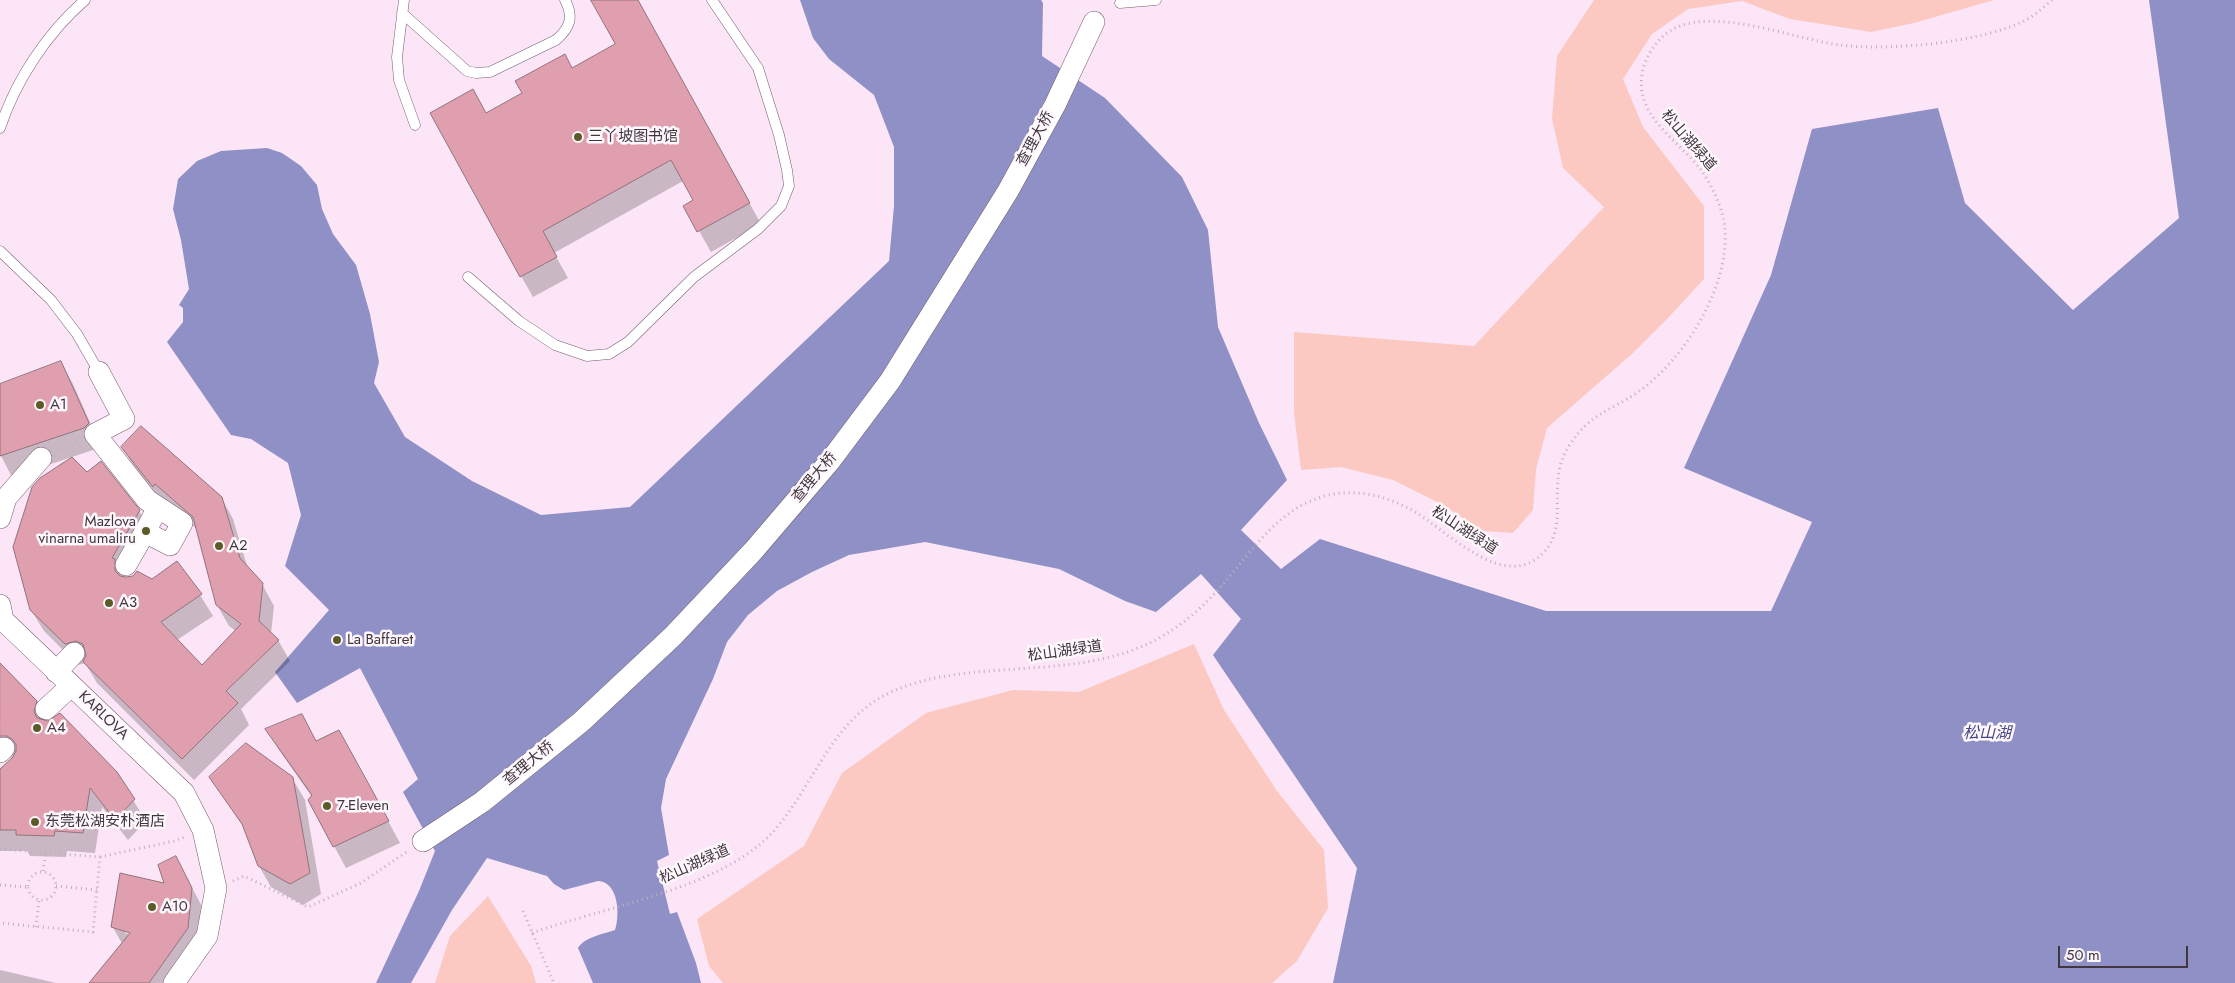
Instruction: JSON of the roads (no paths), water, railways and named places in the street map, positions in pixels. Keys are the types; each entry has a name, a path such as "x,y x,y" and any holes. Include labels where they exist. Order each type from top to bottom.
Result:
{"street":[{"name":"查理大桥","path":"424,841 482,802 581,722 673,636 754,550 830,461 890,381 1008,191 1055,105 1094,22"},
{"path":"99,372 124,419 95,434 147,500 182,523 170,545 145,532"},
{"path":"2,504 41,458"},
{"path":"126,565 158,507"},
{"name":"KARLOVA","path":"0,605 3,620 184,793 203,830 216,888 207,936 174,983"},
{"path":"46,709 64,679 74,653"}],"lane":[{"path":"0,128 8,105 32,63 54,32 85,0"},
{"path":"404,0 397,57 399,80 415,126"},
{"path":"402,13 467,70 483,74 556,40 565,33 570,25 571,18 565,0"},
{"path":"468,277 519,321 556,345 587,356 609,354 628,342 694,277 758,229 781,206 789,186 787,170 779,135 758,68 712,0"},
{"path":"1120,3 1156,0"},
{"path":"0,251 52,300 77,334 99,372"}],"water":[{"name":"松山湖","path":"800,0 1041,0 1043,3 1042,56 1105,98 1182,177 1208,230 1218,327 1259,423 1287,480 1241,530 1281,569 1320,539 1546,611 1771,611 1812,522 1684,468 1771,275 1812,129 1938,108 1965,203 2073,310 2179,218 2149,0 2235,0 2235,983 1333,983 1357,868 1213,655 1241,619 1201,574 1156,612 1125,601 1059,569 925,542 849,555 812,572 777,591 748,615 727,642 713,679 666,779 661,808 669,855 657,861 670,914 677,912 696,963 701,983 593,983 578,948 585,941 615,930 617,909 614,893 610,887 598,881 564,890 554,884 547,876 487,858 452,910 411,983 376,983 419,891 435,851 403,792 418,779 360,668 297,703 275,672 329,610 285,566 301,515 288,463 251,439 231,435 167,342 183,322 183,308 179,305 189,289 181,240 173,209 178,179 197,161 221,151 267,148 282,153 301,166 317,185 322,209 333,234 356,265 370,314 379,362 374,383 405,437 472,481 541,515 630,507 889,261 894,206 894,147 874,95 829,59 813,38"}],"place":[{"name":"三丫坡图书馆","path":"578,137"},
{"name":"A1","path":"40,405"},
{"name":"Mazlova vinarna umaliru","path":"146,531"},
{"name":"A2","path":"219,546"},
{"name":"A3","path":"109,603"},
{"name":"La Baffaret","path":"337,640"},
{"name":"A4","path":"37,728"},
{"name":"7-Eleven","path":"327,806"},
{"name":"东莞松湖安朴酒店","path":"35,822"},
{"name":"A10","path":"152,907"}]}
